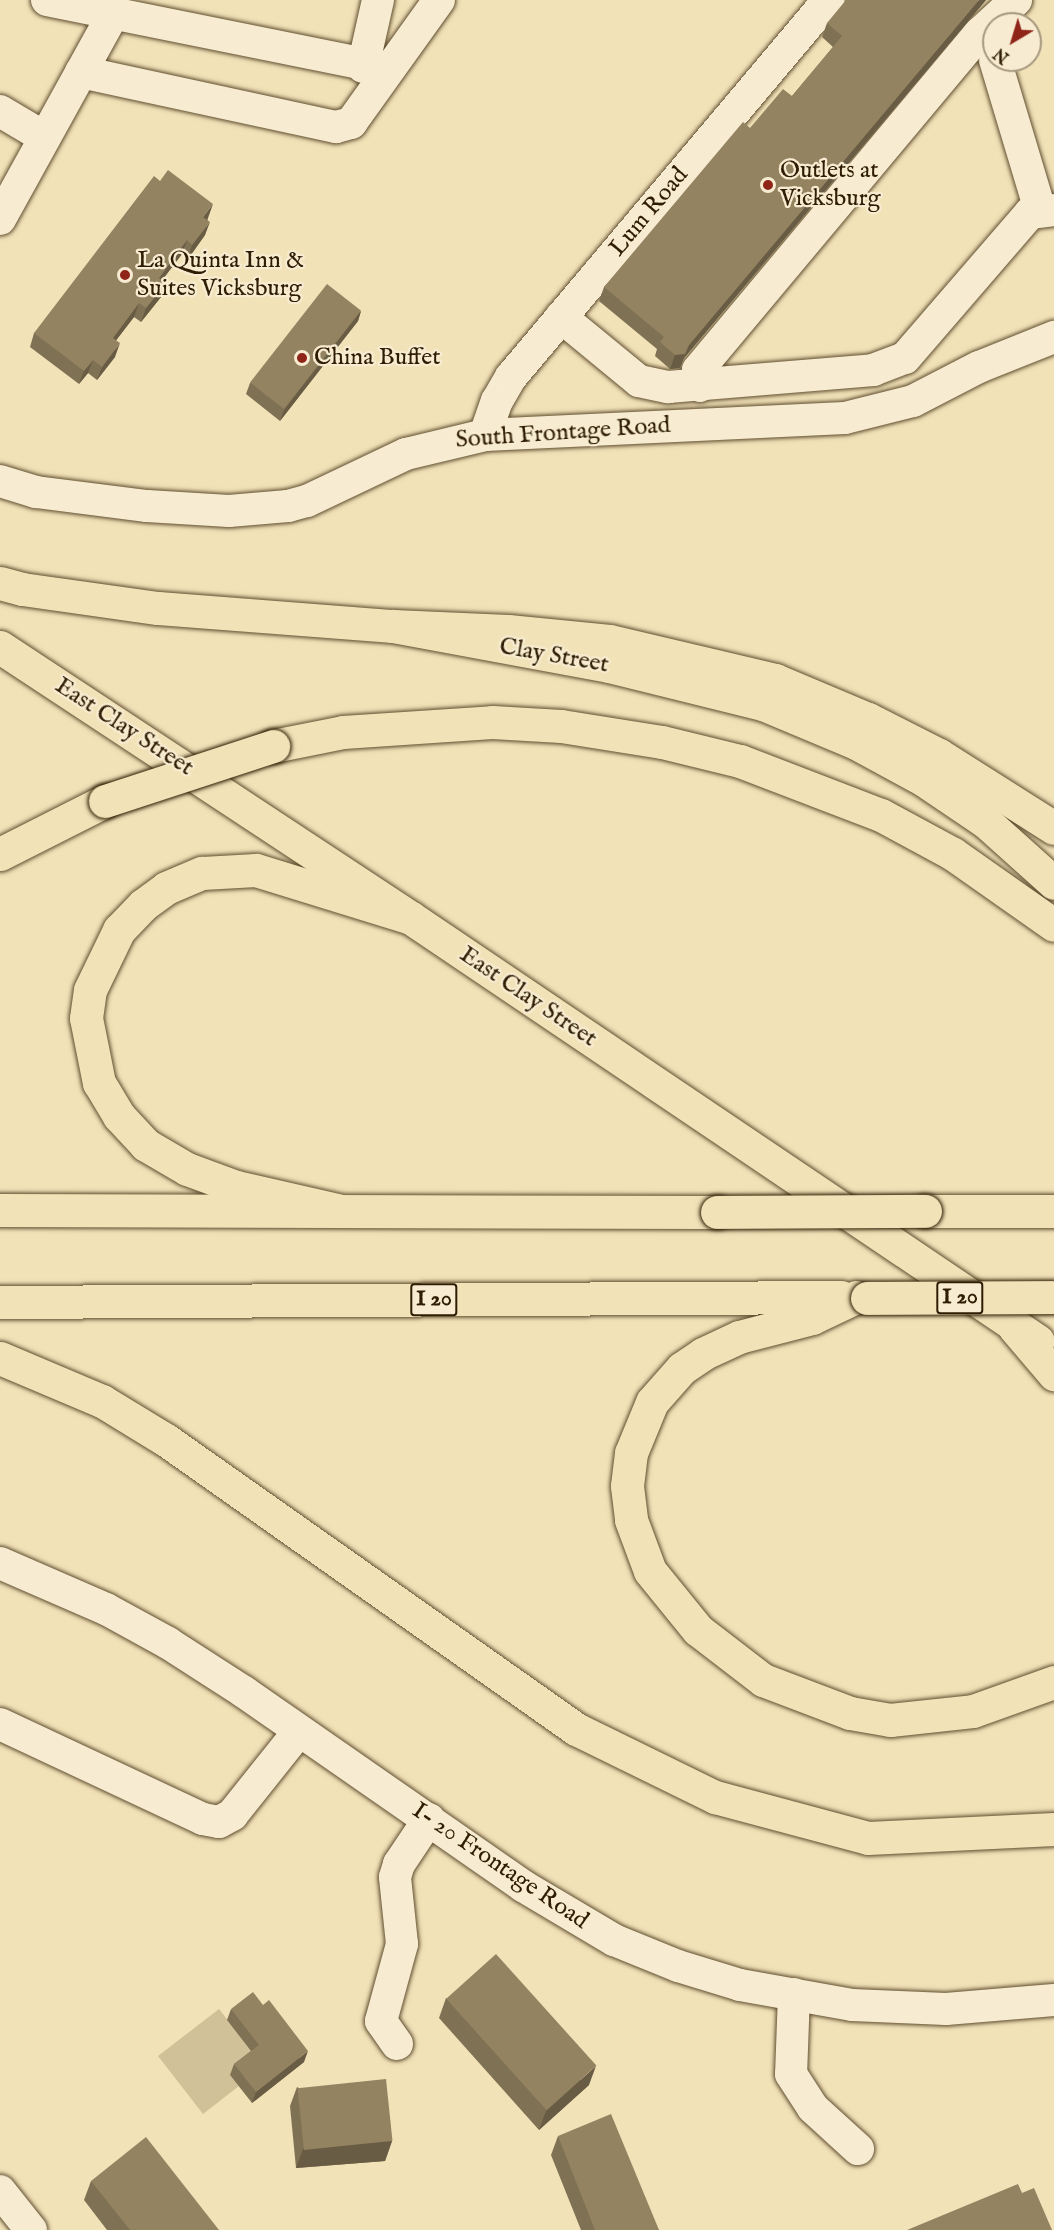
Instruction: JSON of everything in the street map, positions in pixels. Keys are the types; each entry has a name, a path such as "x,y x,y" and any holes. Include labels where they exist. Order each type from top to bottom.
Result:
{"main road":[{"name":"Clay Street","path":"0,582 33,591 158,608 393,626 609,666 763,704 856,743 924,780 986,822 1054,883"},
{"path":"393,626 508,631 610,641 775,680 868,719 939,755 1054,828"},
{"name":"East Clay Street","path":"0,647 411,918 1014,1327 1054,1350"},
{"path":"0,854 105,801 273,746 343,732 492,722 561,726 673,745 741,761 881,815 953,854 1054,925"},
{"path":"342,1211 236,1187 187,1169 146,1145 118,1116 99,1083 86,1018 90,990 119,930 142,905 166,888 202,873 256,870 411,918"},
{"path":"0,1210 1054,1211"},
{"name":"I 20","path":"0,1302 1053,1297"},
{"path":"862,1298 812,1318 739,1337 703,1354 682,1368 652,1402 640,1424 631,1453 627,1486 631,1520 650,1571 698,1630 763,1680 850,1713 890,1719 962,1713 1011,1700 1054,1682"},
{"path":"1014,1327 1054,1374"},
{"path":"0,1358 102,1401 166,1440 576,1729 715,1797 868,1838 1054,1829"}],"street":[{"path":"47,0 112,16 375,68"},
{"path":"375,68 378,0"},
{"path":"81,72 336,127 351,123 375,68 439,0"},
{"name":"Lum Road","path":"485,435 497,401 512,377 828,0"},
{"path":"0,219 112,16"},
{"path":"700,386 698,370 982,59"},
{"path":"561,317 639,381 668,387 873,370 905,358 1030,213 1047,210 998,72"},
{"path":"0,111 44,137"},
{"name":"South Frontage Road","path":"0,481 45,494 147,506 229,511 278,507 307,501 406,454 485,435 845,418 913,401 979,367 1054,337"},
{"name":"I- 20 Frontage Road","path":"0,1563 106,1609 168,1643 523,1886 614,1940 740,1985 893,2008 990,2008 1054,2000"},
{"path":"0,1724 203,1819 219,1822 232,1815 299,1731"},
{"path":"397,2044 381,2021 402,1944 395,1877 429,1820"},
{"path":"794,1994 791,2074 813,2108 858,2149"},
{"path":"2,2196 31,2230"}],"shaded area":[{"path":"219,2009 255,2055 230,2075 239,2086 203,2114 158,2056"}],"building":[{"name":"Outlets at Vicksburg","path":"846,0 979,0 689,345 685,354 675,355 660,342 664,337 604,287 743,122 750,128 783,89 792,96 842,36 827,23"},
{"name":"La Quinta Inn & Suites Vicksburg","path":"168,170 213,204 203,217 210,222 192,245 187,240 159,278 166,283 146,308 139,303 113,338 120,343 102,367 93,360 84,371 34,333 154,176 160,181"},
{"name":"China Buffet","path":"327,284 361,310 284,409 250,383"},
{"path":"496,1954 596,2065 547,2110 446,1999"},
{"path":"253,1992 263,2005 269,2000 308,2051 256,2092 234,2064 259,2045 231,2009"},
{"path":"386,2079 392,2141 304,2150 297,2088"},
{"path":"611,2114 659,2230 595,2230 558,2136"},
{"path":"146,2137 219,2230 130,2230 91,2181"},
{"path":"1018,2184 1022,2193 1034,2188 1052,2230 907,2230"}],"place":[{"name":"Outlets at Vicksburg","path":"768,185"},
{"name":"La Quinta Inn & Suites Vicksburg","path":"125,275"},
{"name":"China Buffet","path":"302,358"}]}
